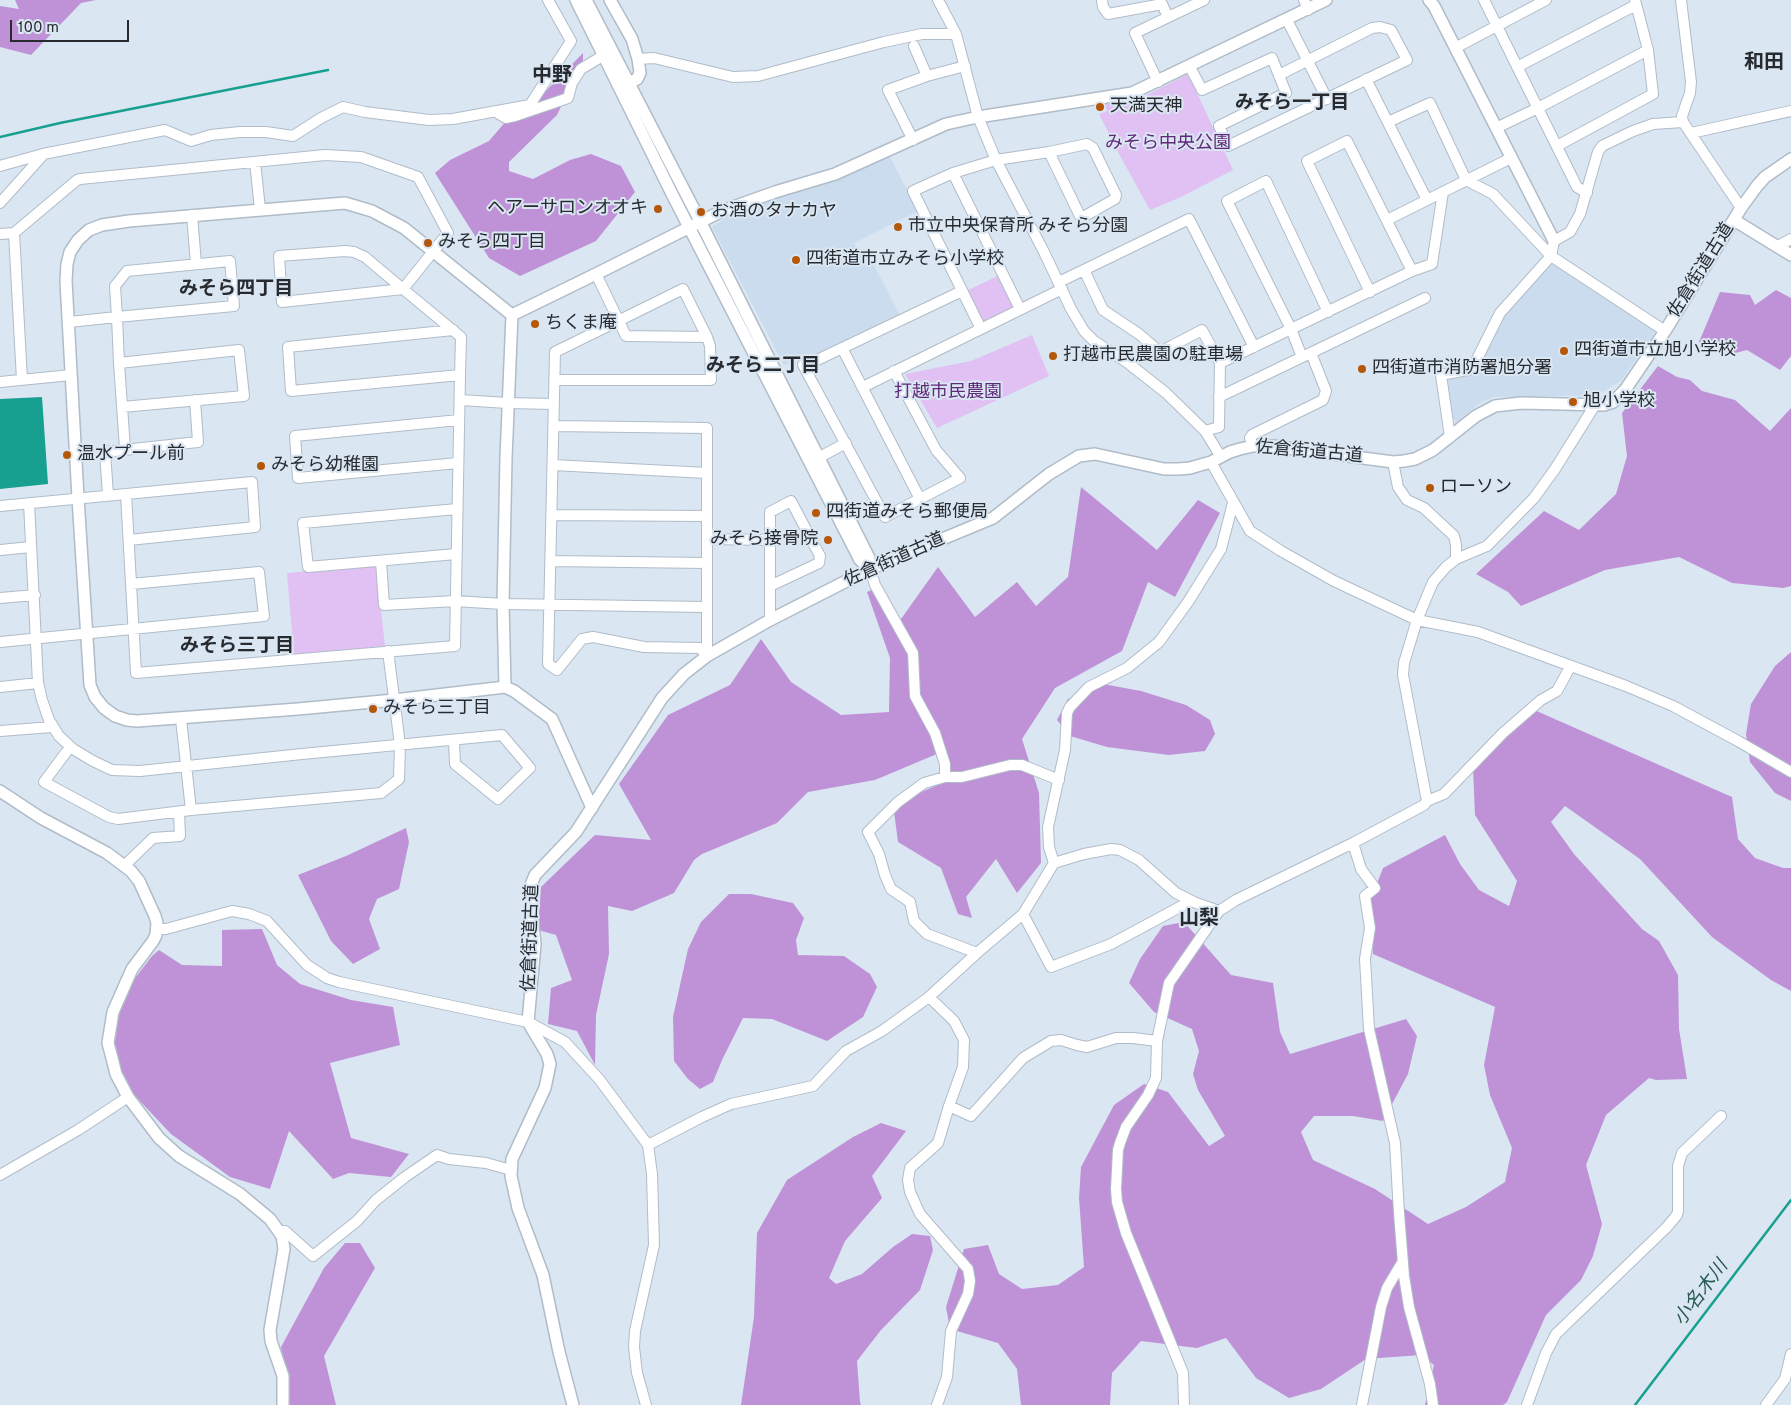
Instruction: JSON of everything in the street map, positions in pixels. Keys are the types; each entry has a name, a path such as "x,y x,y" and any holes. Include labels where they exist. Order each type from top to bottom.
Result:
{"street":[{"path":"0,166 43,154 164,130 191,141 212,135 240,132 266,132 293,136 320,118 343,107 365,112 429,120 453,119 530,105 571,41 548,0"},
{"path":"576,0 604,48 869,558 875,585 913,653 915,696 935,733 945,764 944,777"},
{"path":"586,0 604,48 629,83 695,224 860,560 870,569"},
{"path":"610,0 632,39 638,59 640,73 637,79 629,83"},
{"path":"938,0 956,34 978,118 996,160 1074,314 1084,331 1094,341 1128,363 1166,393 1204,431 1233,503 1250,531 1334,581 1417,620 1478,632 1626,686 1673,706 1791,772"},
{"path":"1102,0 1108,14 1162,4 1168,17"},
{"path":"1158,82 1135,33 1204,0"},
{"path":"512,314 722,211 775,192 835,174 946,124 1132,93 1287,20 1306,5 1326,0"},
{"path":"1429,0 1434,6 1554,241 1550,256 1500,313 1472,369 1441,375 1450,437"},
{"path":"1484,0 1577,187 1587,193"},
{"path":"1455,48 1546,0"},
{"path":"1681,0 1691,82 1690,93 1682,116 1683,122 1741,208"},
{"path":"1517,67 1635,2 1648,50 1653,94 1557,146"},
{"path":"1287,20 1327,99"},
{"path":"1190,67 1202,90 1272,58 1279,75 1286,92 1219,126 1228,146 1407,60 1391,30 1380,27 1372,28 1279,75"},
{"path":"638,59 654,58 733,77 758,76 884,42 922,34 956,34"},
{"path":"914,46 926,76"},
{"path":"498,112 506,118 568,98 572,82 581,69 604,48"},
{"path":"1496,128 1648,50"},
{"path":"912,140 888,90 926,76 965,66"},
{"path":"1366,79 1427,200"},
{"path":"1388,122 1430,103 1466,180 1493,194 1550,256 1665,331"},
{"path":"1691,133 1791,111"},
{"path":"1554,241 1570,232 1580,214 1598,152 1602,146 1653,124 1683,122"},
{"path":"1370,292 1307,161 1347,141 1412,271"},
{"path":"981,328 913,191 953,173 996,160 1080,145 1090,145 1116,195 1115,199 1083,217 1080,216 1049,152"},
{"path":"0,202 43,154"},
{"path":"0,234 14,233 76,180 324,155 361,157 418,177 448,234 403,289 282,302 279,256 354,252 365,257 403,289 453,330 461,338 454,646 136,673 126,494"},
{"path":"1387,220 1511,158"},
{"name":"佐倉街道古道","path":"528,1022 534,944 530,897 531,885 535,875 576,832 662,698 684,674 708,656 770,620 870,569 993,518 1049,474 1079,456 1095,454 1164,469 1190,468 1216,460 1230,452 1253,446 1273,446 1393,462 1404,461 1424,455 1476,416 1496,406 1521,403 1604,405 1613,402 1665,331 1741,208 1757,186 1791,159"},
{"path":"255,162 260,209"},
{"path":"953,173 1020,309"},
{"path":"1253,446 1250,438 1252,435 1324,400 1326,391 1291,329 1227,201 1266,181 1328,312"},
{"path":"1220,364 1412,271 1432,264 1443,192"},
{"path":"512,314 404,228 390,219 356,205 345,203 192,215 129,221 102,225 89,230 78,240 70,252 67,264 68,322 90,685 95,698 104,708 115,716 137,722 394,700 505,687 514,691 552,719 592,808"},
{"path":"192,215 196,264"},
{"path":"863,387 1020,309 1084,270 1189,219 1254,347"},
{"path":"1734,220 1791,255"},
{"path":"14,233 22,380"},
{"path":"1778,246 1791,238"},
{"path":"68,322 116,317 234,306 230,261 127,271 115,286 116,317 125,449"},
{"path":"1084,270 1103,310 1139,334 1160,352 1202,330 1220,364 1219,428 1204,431"},
{"path":"596,274 626,336 707,337"},
{"path":"555,380 711,380 710,346 683,289 556,352 554,404 548,664 557,670 582,639 593,636 644,647 700,648 708,656"},
{"path":"894,371 936,450 960,478 885,517 803,365 815,361 962,290"},
{"path":"1220,397 1424,298"},
{"path":"505,687 503,604 512,314"},
{"path":"1063,319 1074,314"},
{"path":"453,330 288,347 291,391 460,375"},
{"path":"842,348 920,499"},
{"path":"119,363 240,350 244,396 122,407"},
{"path":"0,382 72,375"},
{"path":"108,495 105,452 198,442 194,400"},
{"path":"460,400 554,404"},
{"path":"1427,801 1403,675 1406,657 1417,620 1434,582 1446,566 1456,559 1487,546 1534,498 1596,405"},
{"path":"458,463 298,478 295,436 459,420"},
{"path":"554,426 707,428 708,656"},
{"path":"818,458 846,444"},
{"path":"1393,462 1398,487 1407,500 1424,508 1454,536 1456,559"},
{"path":"553,465 707,473"},
{"path":"0,506 252,482 256,527 129,540"},
{"path":"770,586 819,563 820,556 791,501 770,512 770,540 770,586 770,620"},
{"path":"29,503 38,683 43,705 52,727 70,747 103,766 112,770 140,771 502,735 530,768 498,799 455,764 454,740"},
{"path":"1054,863 1049,847 1048,827 1065,750 1067,713 1070,707 1090,687 1127,668 1159,642 1188,602 1221,549 1233,503"},
{"path":"456,554 308,567 303,523 457,509"},
{"path":"552,515 707,516"},
{"path":"707,538 770,540"},
{"path":"0,550 31,547"},
{"path":"381,560 384,605 456,601 503,604 707,607"},
{"path":"551,561 707,563"},
{"path":"0,642 264,616 260,572 131,584"},
{"path":"0,598 35,595"},
{"path":"70,747 44,782 100,813 118,819 380,792 399,779 400,745 388,651"},
{"path":"1184,1405 1183,1373 1126,1233 1117,1202 1116,1189 1120,1143 1126,1127 1148,1095 1156,1078 1157,1041 1169,983 1219,911 1236,900 1353,843 1424,805 1427,801 1444,794 1502,733 1541,700 1557,691 1570,666"},
{"path":"0,687 38,683"},
{"path":"181,719 191,810"},
{"path":"0,731 52,727"},
{"path":"977,953 927,934 914,921 910,902 892,889 868,832 898,802 924,782 944,777 962,777 1010,765 1022,765 1058,780"},
{"path":"0,791 41,818 107,853 139,881 155,916 157,929 153,941 132,969 118,998 109,1028 108,1043 116,1074 128,1097 159,1138 179,1156 240,1194 270,1219 282,1236 284,1249 270,1330 271,1341 283,1376 284,1405"},
{"path":"124,866 153,838 180,836 178,812"},
{"path":"1353,843 1361,869 1375,888 1365,896 1370,928 1365,959 1369,1029 1395,1142 1404,1276 1409,1308 1430,1384 1433,1405"},
{"path":"648,1144 731,1104 812,1086 846,1051 882,1031 929,997 1023,914 1054,863 1084,854 1120,850 1140,860 1176,893 1191,901 1219,911"},
{"path":"1023,914 1051,967 1111,944 1191,901"},
{"path":"157,929 166,929 232,911 249,914 267,921 307,965 327,978 338,982 528,1022 565,1042 599,1079 648,1144 652,1174 654,1245 635,1331 634,1347 637,1373 646,1405"},
{"path":"929,997 954,1021 964,1040 963,1067 938,1143 910,1168 908,1180 910,1192 920,1214 968,1268 970,1281 968,1294 952,1331 947,1378 937,1405"},
{"path":"528,1022 547,1054 550,1064 549,1076 512,1158 512,1184 518,1208 543,1275 559,1352 573,1405"},
{"path":"949,1106 972,1116 1023,1058 1051,1041 1061,1040 1087,1047 1116,1038 1157,1041"},
{"path":"0,1175 78,1130 128,1097"},
{"path":"1527,1405 1546,1353 1556,1334 1666,1228 1677,1215 1678,1166 1682,1153 1721,1116"},
{"path":"279,1231 285,1231 312,1256 357,1221 376,1200 405,1176 436,1155 449,1159 486,1163 511,1170"},
{"path":"1362,1405 1381,1307 1387,1288 1404,1260"},
{"path":"1766,1405 1785,1379 1791,1354"}],"shaded area":[{"path":"15,0 96,0 81,3 31,55 0,47 0,6 19,9"},
{"path":"583,53 583,60 557,115 509,162 509,171 533,179 570,160 591,154 621,166 635,192 596,241 520,276 489,258 435,173 450,160 489,141 507,120 538,99"},
{"name":"四街道市立みそら小学校","path":"890,157 918,211 854,243 864,261 870,258 900,315 814,356 784,365 712,227 729,216 777,197 835,180"},
{"name":"四街道市立旭小学校","path":"1551,263 1656,330 1621,381 1597,395 1494,397 1478,404 1456,423 1453,417 1446,377 1476,372 1501,316"},
{"path":"1776,290 1791,298 1791,356 1780,370 1747,350 1724,356 1699,342 1720,292 1750,295 1755,305"},
{"path":"1658,366 1677,377 1690,380 1702,391 1735,400 1770,431 1791,408 1791,586 1783,588 1732,583 1679,557 1605,570 1521,606 1508,592 1476,574 1544,511 1579,530 1616,494 1627,456 1622,413"},
{"path":"42,397 48,484 0,489 0,399"},
{"path":"1081,487 1157,550 1198,500 1220,513 1175,597 1148,582 1122,651 1055,688 1022,739 1039,793 1041,863 1017,893 996,859 966,897 972,918 958,914 941,868 898,842 893,804 940,784 944,751 875,780 808,792 777,823 702,854 694,860 674,893 632,911 608,906 609,954 596,1015 595,1065 577,1031 548,1024 551,988 572,980 556,935 538,930 541,887 595,835 651,840 619,784 668,715 730,685 761,639 791,682 841,715 889,712 890,658 867,592 876,588 896,626 938,567 975,617 1017,582 1036,606 1068,577"},
{"path":"1791,652 1791,801 1775,793 1750,762 1746,734 1751,704 1775,666"},
{"path":"1103,684 1141,691 1186,705 1210,720 1215,734 1205,751 1169,755 1107,747 1070,736 1057,720 1068,699"},
{"path":"1532,709 1732,797 1738,839 1755,858 1783,868 1791,868 1791,991 1771,980 1712,937 1640,859 1565,806 1551,822 1574,854 1642,929 1659,941 1678,975 1679,1029 1687,1079 1656,1080 1649,1078 1606,1115 1586,1165 1602,1224 1593,1256 1581,1280 1546,1315 1507,1402 1503,1405 1425,1405 1434,1365 1421,1355 1366,1359 1321,1389 1289,1398 1256,1378 1226,1338 1197,1348 1141,1341 1112,1373 1110,1405 1021,1405 1017,1369 998,1343 950,1329 946,1307 964,1249 988,1245 999,1274 1022,1289 1058,1285 1084,1267 1079,1198 1081,1167 1114,1105 1144,1084 1168,1092 1209,1146 1225,1136 1198,1090 1193,1074 1199,1051 1192,1029 1154,1012 1129,983 1140,959 1163,926 1184,922 1231,975 1273,983 1280,1032 1290,1054 1406,1019 1417,1036 1408,1074 1383,1121 1353,1116 1314,1116 1301,1132 1313,1160 1375,1189 1428,1224 1466,1207 1505,1182 1512,1148 1490,1095 1484,1065 1495,1007 1373,954 1369,904 1383,868 1445,835 1460,864 1479,890 1509,906 1517,881 1475,815 1473,768"},
{"path":"406,828 409,842 399,889 377,899 369,919 380,949 353,964 331,941 298,875 346,856"},
{"path":"729,894 751,894 793,903 804,918 796,940 798,955 844,956 870,974 877,987 863,1017 827,1041 772,1019 743,1018 713,1082 700,1089 688,1079 674,1061 673,1017 688,949 701,922"},
{"path":"262,929 277,965 300,984 351,1000 393,1007 400,1045 330,1063 351,1138 409,1154 391,1177 349,1173 333,1179 289,1131 270,1189 230,1177 171,1134 122,1082 114,1058 112,1032 126,990 152,956 159,950 182,965 222,966 222,930"},
{"path":"881,1123 906,1131 872,1176 882,1198 845,1241 829,1278 836,1284 862,1274 893,1247 912,1234 930,1236 933,1250 920,1290 881,1330 857,1361 861,1405 741,1405 754,1317 757,1233 787,1180 853,1137"},
{"path":"345,1243 360,1243 375,1268 324,1356 336,1405 289,1405 289,1390 281,1347 324,1268"}],"green space":[{"name":"みそら中央公園","path":"1188,74 1233,170 1181,197 1150,210 1099,114 1107,111 1105,104 1137,100"},
{"path":"1000,275 1016,307 982,323 966,291"},
{"name":"打越市民農園","path":"1032,335 1049,376 937,428 905,374 971,361"},
{"path":"376,566 385,646 294,656 287,573"}],"waterway":[{"path":"0,137 60,123 328,70"},
{"name":"小名木川","path":"1635,1405 1791,1200"}],"place":[{"name":"天満天神","path":"1100,107"},
{"name":"ヘアーサロンオオキ","path":"658,209"},
{"name":"お酒のタナカヤ","path":"701,212"},
{"name":"市立中央保育所 みそら分園","path":"898,227"},
{"name":"みそら四丁目","path":"428,243"},
{"name":"四街道市立みそら小学校","path":"796,260"},
{"name":"ちくま庵","path":"535,324"},
{"name":"四街道市立旭小学校","path":"1564,351"},
{"name":"打越市民農園の駐車場","path":"1053,356"},
{"name":"四街道市消防署旭分署","path":"1362,369"},
{"name":"旭小学校","path":"1573,402"},
{"name":"温水プール前","path":"67,455"},
{"name":"みそら幼稚園","path":"261,466"},
{"name":"ローソン","path":"1430,488"},
{"name":"四街道みそら郵便局","path":"816,513"},
{"name":"みそら接骨院","path":"828,540"},
{"name":"みそら三丁目","path":"373,709"}],"district":[{"name":"和田","path":"1764,64"},
{"name":"中野","path":"552,77"},
{"name":"みそら一丁目","path":"1292,104"},
{"name":"みそら四丁目","path":"236,290"},
{"name":"みそら二丁目","path":"763,367"},
{"name":"みそら三丁目","path":"237,647"},
{"name":"山梨","path":"1199,920"}]}
